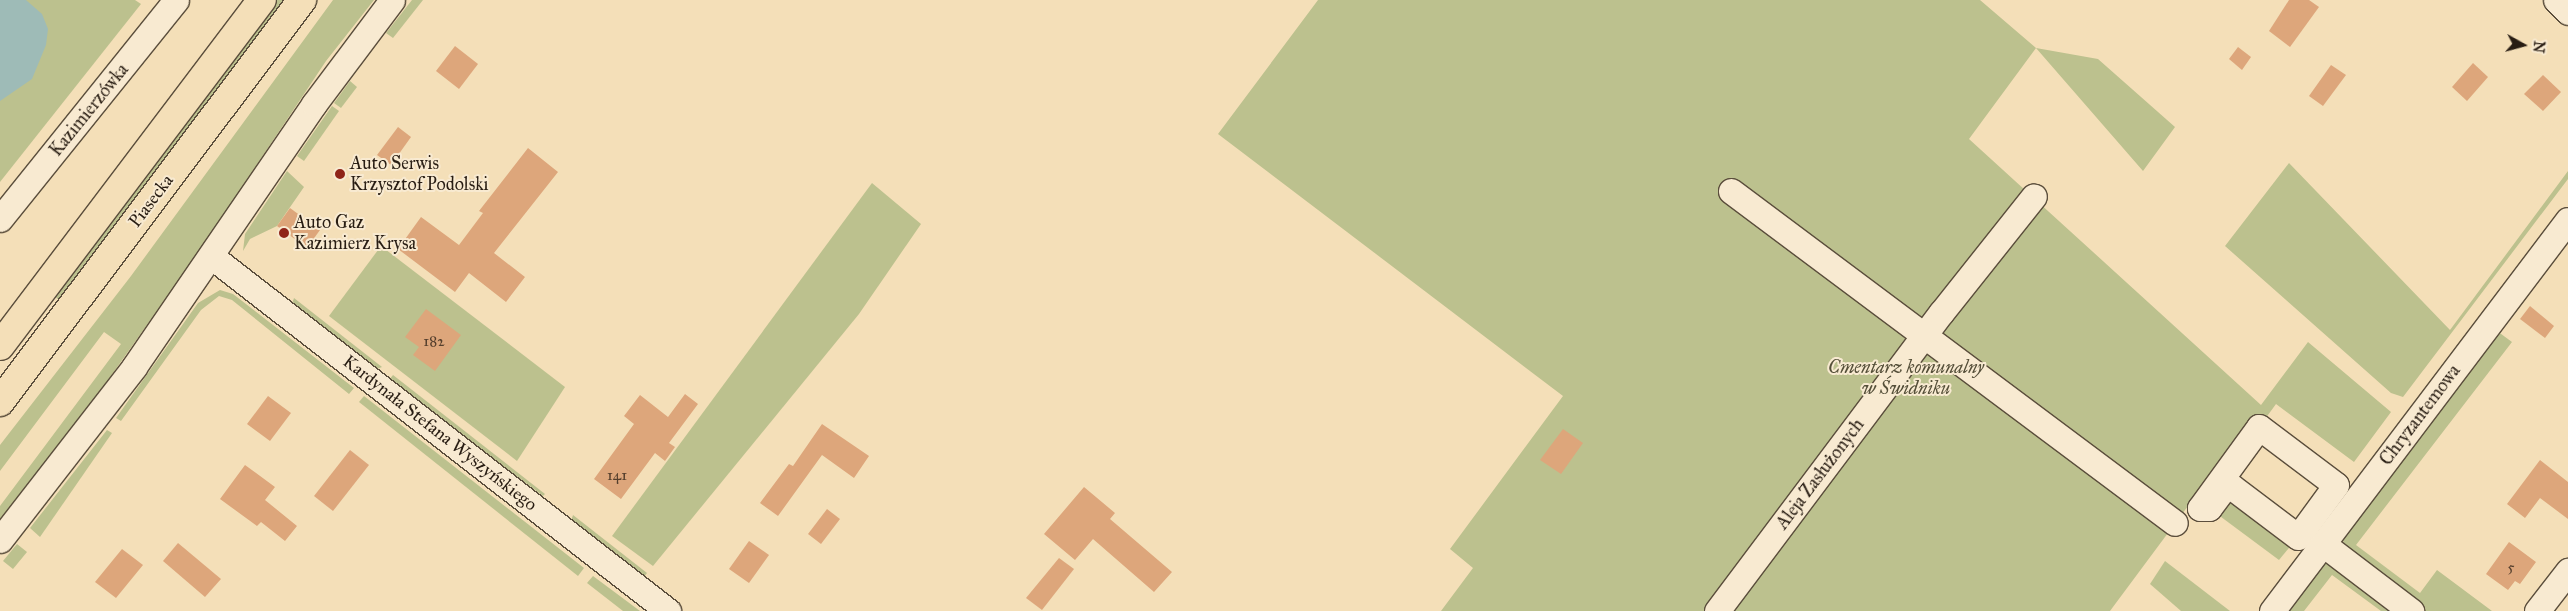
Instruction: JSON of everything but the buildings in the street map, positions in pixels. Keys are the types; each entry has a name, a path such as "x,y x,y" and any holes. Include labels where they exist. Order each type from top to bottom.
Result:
{"highway":[{"name":"Piasecka","path":"0,346 262,0"},
{"name":"Piasecka","path":"0,402 302,0"}],"street":[{"name":"Kazimierzówka","path":"0,219 176,0"},
{"path":"0,540 100,415 314,104 392,0"},
{"path":"2556,0 2568,12"},
{"path":"1731,191 2175,523"},
{"name":"Aleja Zasłużonych","path":"1717,611 1924,337 2034,196"},
{"name":"Chryzantemowa","path":"2272,611 2568,220"},
{"name":"Kardynała Stefana Wyszyńskiego","path":"211,256 668,611"},
{"path":"2259,426 2336,485 2298,537 2232,487 2224,488 2209,508 2200,508 2259,426"},
{"path":"2323,544 2411,611"},
{"path":"2538,611 2568,571"}],"green space":[{"path":"0,0 135,0 141,4 0,182"},
{"path":"276,0 285,0 59,300 53,295"},
{"path":"333,0 374,0 326,61 202,247 89,407 0,520 0,506 121,344 104,332 0,471 0,445 131,276"},
{"path":"412,0 423,0 393,38 386,33"},
{"name":"Cmentarz komunalny w Świdniku","path":"1318,0 1980,0 2036,48 1969,139 2261,405 2308,342 2391,412 2354,462 2276,404 2200,508 2191,502 2110,611 1441,611 1473,568 1450,549 1563,396 1218,134"},
{"path":"2036,48 2098,59 2175,127 2143,171"},
{"path":"350,81 357,87 341,108 334,103"},
{"path":"332,106 339,111 304,161 297,156"},
{"path":"2289,163 2450,330 2568,171 2568,179 2403,397 2391,393 2225,246"},
{"path":"287,171 304,187 277,226 250,239 243,251 245,234"},
{"path":"872,183 921,224 859,314 653,566 612,536"},
{"path":"381,246 565,387 517,461 329,316"},
{"path":"220,290 233,294 354,388 349,394 232,300 219,296 201,310 121,421 116,418 198,303"},
{"path":"294,298 382,367 377,369 292,304"},
{"path":"2497,331 2512,342 2356,545 2420,593 2437,570 2492,611 2425,611 2349,553 2343,541 2344,533"},
{"path":"393,375 545,494 543,496 389,380"},
{"path":"364,396 584,568 578,576 359,402"},
{"path":"107,430 112,433 40,537 30,528"},
{"path":"2224,488 2298,537 2279,560 2209,508"},
{"path":"573,515 647,573 644,577 571,521"},
{"path":"17,544 27,552 13,569 3,561"},
{"path":"2165,561 2230,611 2181,611 2150,584"},
{"path":"2328,563 2398,611 2381,611 2332,575 2304,611 2284,611 2318,567"},
{"path":"593,576 640,611 623,611 587,583"}],"water":[{"path":"0,0 26,0 42,14 48,29 46,45 32,79 0,101"}],"place":[{"name":"Auto Serwis Krzysztof Podolski","path":"340,174"},
{"name":"Auto Gaz Kazimierz Krysa","path":"284,233"}]}
